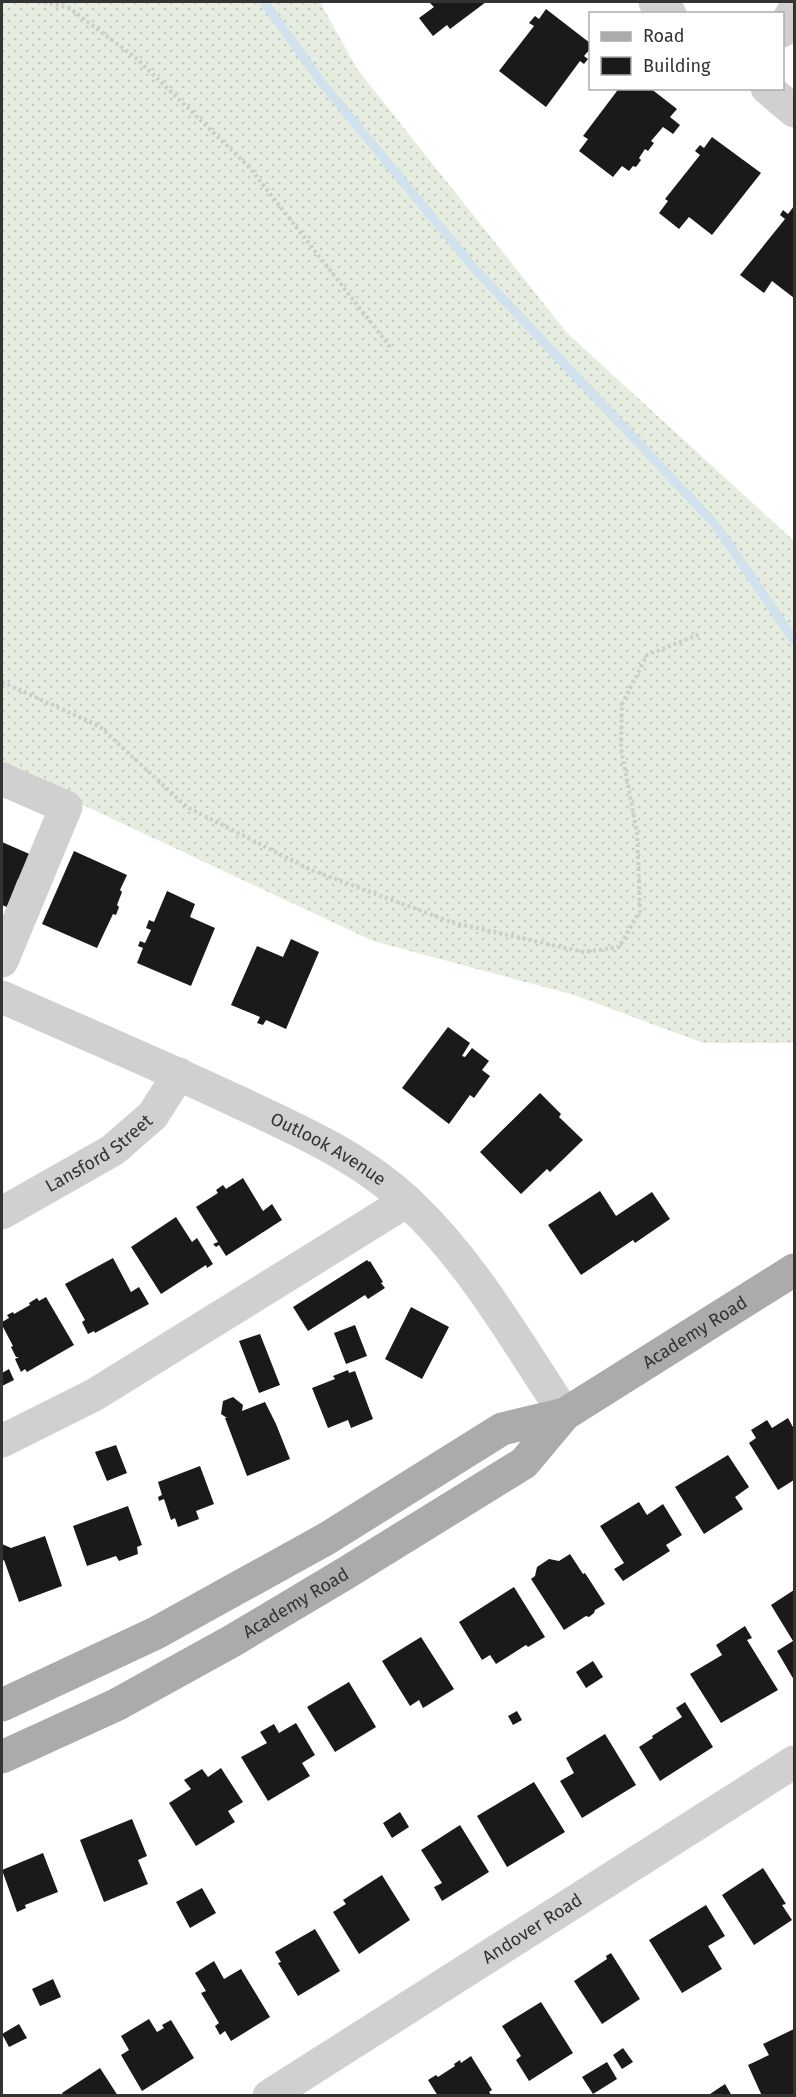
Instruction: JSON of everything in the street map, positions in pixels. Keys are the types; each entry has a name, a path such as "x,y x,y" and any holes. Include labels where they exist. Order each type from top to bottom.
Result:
{"main road":[{"name":"Academy Road","path":"2,1705 156,1633 326,1539 502,1430 565,1414 795,1270"},
{"name":"Academy Road","path":"2,1757 117,1706 346,1573 524,1463 565,1414"}],"street":[{"path":"655,2 668,12"},
{"path":"784,29 795,10"},
{"path":"769,90 795,111"},
{"path":"2,779 66,807 2,961"},
{"name":"Outlook Avenue","path":"2,997 294,1127 362,1166 407,1201 442,1236 472,1275 565,1414"},
{"name":"Lansford Street","path":"2,1213 113,1150 153,1115 179,1074"},
{"path":"2,1441 94,1395 407,1201"},
{"name":"Andover Road","path":"269,2096 795,1762"}],"path":[{"path":"44,2 69,8 136,58 249,167 392,348"},
{"path":"2,682 99,726 187,807 311,870 454,923 584,952 619,947 640,911 636,833 621,748 622,704 647,655 700,634"}],"shaded area":[{"path":"2,2 320,2 357,69 567,333 794,541 794,1040 791,1043 703,1043 574,995 373,941 2,767"}],"building":[{"path":"429,2 486,2 450,29 447,25 433,36 419,18 434,7"},
{"path":"546,9 589,42 589,50 584,56 588,59 584,64 580,61 546,107 499,71 534,26 529,23 535,16 539,19"},
{"path":"653,90 677,109 670,117 680,125 673,134 663,127 651,141 654,143 648,151 645,149 636,167 633,166 629,171 622,166 613,177 579,151 588,139 583,136 617,91"},
{"path":"712,137 761,173 712,235 689,217 679,229 659,213 668,201 665,199 700,155 695,151 700,145 704,148"},
{"path":"794,206 794,298 772,281 764,293 740,275 785,219 780,215 783,210 788,214"},
{"path":"2,842 34,856 29,883 18,879 7,907 2,905"},
{"path":"74,851 127,875 120,890 122,892 116,915 113,914 97,948 42,924"},
{"path":"167,891 195,904 190,917 215,928 191,986 137,963 143,948 138,946 140,941 145,943 151,930 146,928 149,920 154,922"},
{"path":"291,939 319,952 286,1029 266,1020 263,1025 257,1023 260,1017 231,1005 257,946 283,957"},
{"path":"448,1027 470,1043 462,1056 465,1057 472,1048 489,1061 482,1070 490,1076 474,1098 470,1095 449,1124 402,1088"},
{"path":"540,1093 561,1114 559,1117 583,1140 550,1172 547,1169 521,1194 480,1152"},
{"path":"243,1178 263,1211 272,1204 282,1220 226,1256 219,1245 216,1247 213,1244 218,1242 196,1207 218,1193 216,1190 223,1185 226,1189"},
{"path":"600,1191 616,1216 652,1192 670,1219 635,1243 633,1240 581,1275 548,1225"},
{"path":"176,1217 192,1242 197,1238 213,1264 207,1268 206,1265 161,1294 131,1247"},
{"path":"113,1258 131,1292 139,1287 149,1304 95,1333 94,1331 88,1334 82,1322 85,1320 65,1284"},
{"path":"367,1260 370,1261 385,1288 368,1299 365,1295 308,1331 293,1307"},
{"path":"46,1297 74,1345 27,1372 25,1369 21,1372 15,1359 19,1357 16,1357 11,1347 13,1346 2,1322 9,1318 7,1315 13,1312 14,1314 30,1305 29,1303 37,1298 39,1301"},
{"path":"411,1307 449,1327 422,1379 385,1359"},
{"path":"355,1325 367,1356 346,1364 334,1333"},
{"path":"260,1334 280,1385 259,1393 239,1341"},
{"path":"9,1369 14,1380 2,1386 2,1373"},
{"path":"348,1370 349,1373 355,1371 373,1419 351,1428 348,1420 328,1428 312,1388 335,1379 333,1376"},
{"path":"233,1397 243,1405 242,1411 265,1402 290,1459 247,1476 225,1418 227,1418 221,1414 223,1401"},
{"path":"788,1418 794,1429 794,1480 778,1490 749,1443 756,1438 751,1430 767,1420 772,1428"},
{"path":"116,1445 127,1473 107,1481 95,1452"},
{"path":"728,1455 749,1487 735,1497 743,1509 704,1534 675,1487"},
{"path":"200,1466 214,1504 196,1511 199,1519 178,1527 175,1518 171,1520 164,1499 159,1501 158,1497 162,1495 158,1482"},
{"path":"639,1502 647,1515 663,1504 682,1535 666,1545 670,1551 623,1581 614,1569 624,1563 600,1526"},
{"path":"128,1506 142,1545 137,1547 138,1554 119,1561 116,1556 87,1566 73,1526"},
{"path":"45,1536 62,1586 19,1602 4,1560 2,1561 2,1544 11,1548"},
{"path":"570,1554 605,1604 589,1617 586,1616 564,1630 531,1579 535,1576 537,1567 549,1559 559,1561"},
{"path":"514,1587 545,1637 528,1647 526,1645 496,1664 490,1655 482,1660 459,1622"},
{"path":"794,1590 794,1680 777,1651 793,1641 771,1605"},
{"path":"745,1626 752,1638 747,1640 778,1690 721,1723 690,1674 722,1655 716,1645"},
{"path":"421,1637 454,1689 423,1708 419,1700 410,1706 382,1661"},
{"path":"593,1661 603,1677 586,1688 576,1672"},
{"path":"349,1682 376,1727 335,1752 307,1707"},
{"path":"685,1702 713,1747 660,1781 639,1747 682,1717 676,1708"},
{"path":"517,1711 522,1720 513,1725 508,1716"},
{"path":"296,1723 315,1755 302,1763 310,1776 268,1801 241,1757 267,1743 260,1732 274,1724 279,1733"},
{"path":"605,1734 636,1785 582,1818 560,1781 574,1773 566,1758"},
{"path":"221,1768 243,1802 228,1811 235,1822 196,1846 169,1803 191,1789 184,1780 202,1769 208,1777"},
{"path":"534,1782 565,1832 507,1867 477,1816"},
{"path":"400,1812 409,1827 392,1838 383,1823"},
{"path":"132,1819 147,1856 138,1860 148,1884 104,1902 80,1840"},
{"path":"460,1825 489,1872 442,1901 434,1887 442,1883 421,1850"},
{"path":"43,1853 58,1892 25,1905 26,1908 17,1912 2,1870"},
{"path":"763,1868 786,1904 782,1905 792,1920 754,1945 722,1895"},
{"path":"382,1875 410,1920 359,1954 333,1912 346,1904 343,1900"},
{"path":"202,1888 216,1913 190,1928 176,1902"},
{"path":"706,1905 725,1936 708,1946 722,1969 682,1993 649,1940"},
{"path":"315,1929 340,1971 298,1996 278,1963 281,1962 275,1952"},
{"path":"611,1953 640,1999 602,2024 574,1981 607,1959 606,1956"},
{"path":"214,1961 224,1979 241,1969 270,2017 231,2041 225,2031 220,2035 215,2026 219,2023 201,1993 206,1991 195,1973"},
{"path":"53,1979 61,1997 40,2006 32,1989"},
{"path":"541,2002 573,2053 529,2081 516,2060 521,2056 502,2026"},
{"path":"149,2019 157,2032 164,2028 162,2025 171,2020 194,2058 142,2091 121,2055 129,2050 121,2036"},
{"path":"19,2024 27,2038 9,2047 2,2034"},
{"path":"794,2029 794,2096 762,2096 748,2065 769,2055 763,2044"},
{"path":"623,2048 633,2062 622,2069 613,2055"},
{"path":"471,2056 492,2090 489,2092 492,2096 438,2096 428,2080 436,2075 438,2077 460,2060 461,2063"},
{"path":"607,2062 617,2079 593,2094 582,2077"},
{"path":"100,2068 118,2096 64,2096 62,2093"},
{"path":"725,2084 732,2096 707,2096"}],"waterway":[{"path":"264,2 322,83 474,268 714,523 794,640"}]}
